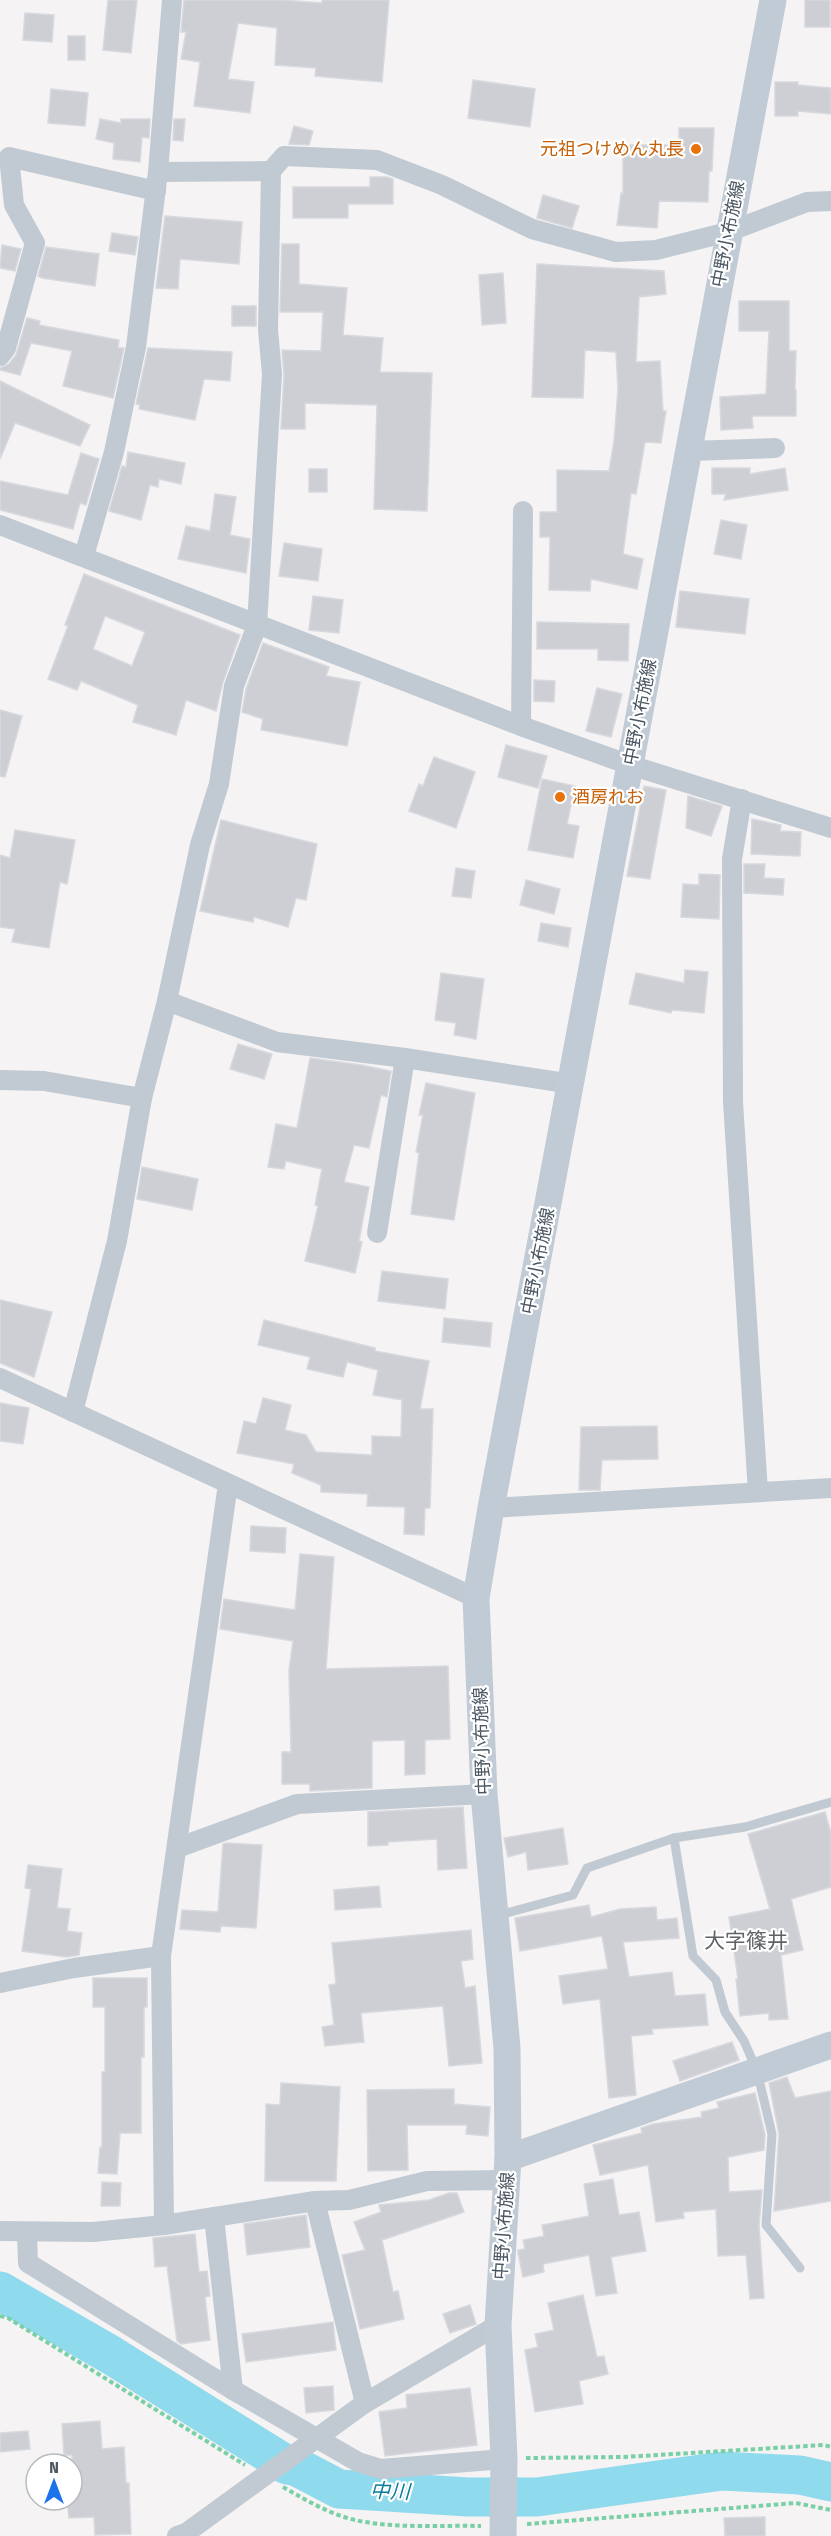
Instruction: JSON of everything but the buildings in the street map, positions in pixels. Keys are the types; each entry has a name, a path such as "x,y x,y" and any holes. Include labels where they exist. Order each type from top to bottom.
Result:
{"main road":[{"name":"中野小布施線","path":"503,2531 504,2459 498,2325 507,2169 507,2048 484,1794 476,1598 728,232 773,0"},
{"path":"507,2169 757,2071 831,2045"}],"street":[{"path":"84,556 114,452 136,347 157,182 172,0"},
{"path":"74,1412 117,1241 142,1098 167,1001 201,845 219,784 234,686 257,625 272,374 268,330 271,171 284,156 376,160 442,185 532,229 616,252 656,250 728,232 807,201 831,201"},
{"path":"0,356 6,348 35,243 14,205 9,157 157,182 271,171"},
{"path":"689,451 775,448"},
{"path":"521,726 523,511"},
{"path":"0,525 257,625 412,682 521,726 630,765 831,828"},
{"path":"742,799 732,859 733,1102 758,1492"},
{"path":"167,1001 277,1042 405,1058 572,1084"},
{"path":"376,1233 405,1058"},
{"path":"0,1080 44,1082 142,1098"},
{"path":"0,1378 476,1598"},
{"path":"164,2225 160,1956 228,1484"},
{"path":"491,1508 831,1488"},
{"path":"177,1848 297,1804 484,1794"},
{"path":"0,1983 74,1968 160,1956"},
{"path":"0,2231 93,2232 164,2225 315,2201 349,2200 427,2181 507,2169"},
{"path":"315,2201 365,2403"},
{"path":"214,2217 233,2390"},
{"path":"27,2233 28,2264 233,2390 358,2462 381,2469 504,2459"},
{"path":"177,2536 186,2533 365,2403 498,2325"}],"lane":[{"path":"495,1916 573,1895 587,1868 674,1838 745,1827 831,1802"},
{"path":"674,1838 693,1956 716,1980 725,2012 744,2041 757,2071 772,2134 766,2225 800,2268"}],"path":[{"path":"0,2316 8,2318 263,2477 320,2507 355,2520 393,2525 503,2531 796,2503 831,2510"},
{"path":"504,2459 624,2457 824,2445 831,2447"}],"waterway":[{"name":"中川","path":"0,2291 111,2355 287,2465 297,2467 339,2489 468,2497 537,2497 722,2471 800,2475 831,2482"}],"place":[{"name":"元祖つけめん丸長","path":"696,149"},
{"name":"酒房れお","path":"560,797"}],"district":[{"name":"大字篠井","path":"746,1941"}]}
